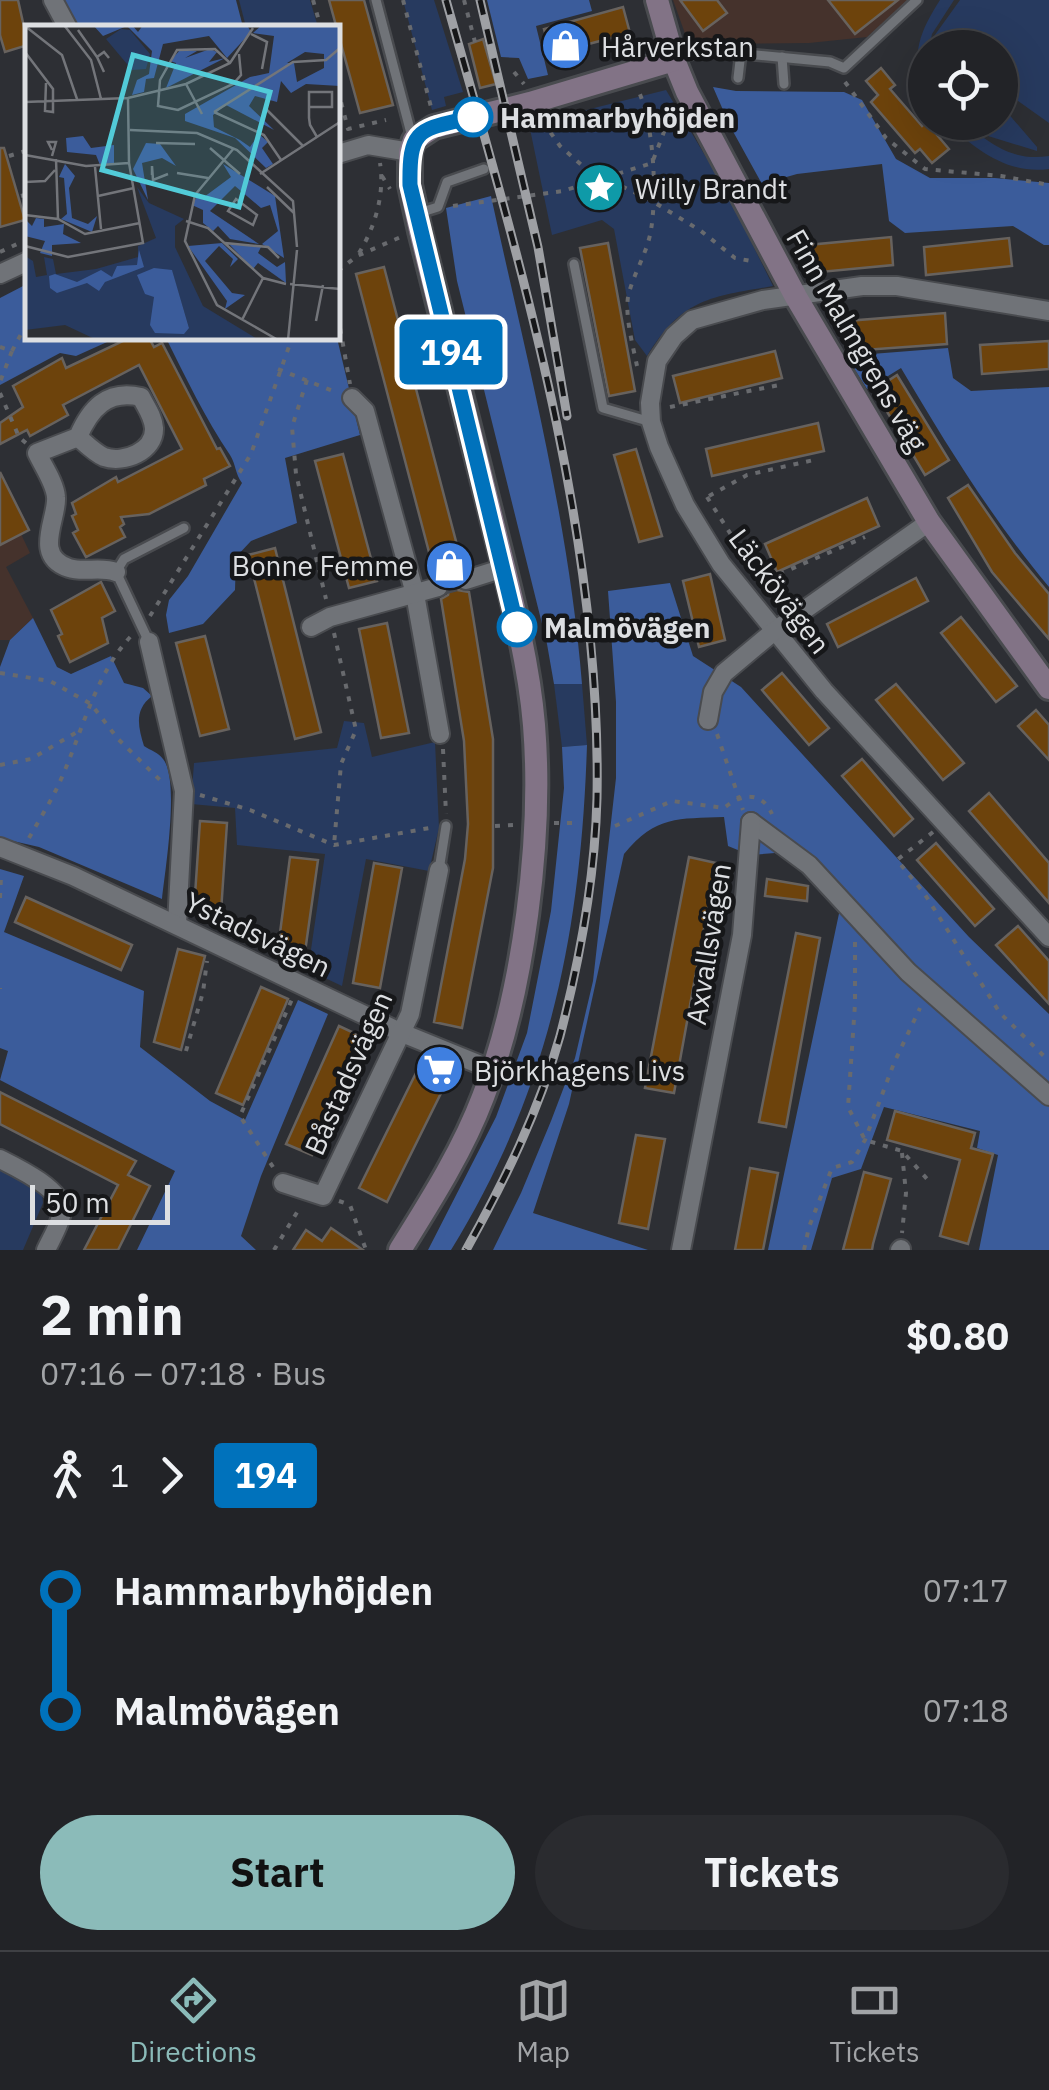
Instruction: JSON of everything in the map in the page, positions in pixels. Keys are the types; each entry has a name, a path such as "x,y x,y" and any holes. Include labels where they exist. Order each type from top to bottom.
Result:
{"street":[{"path":"54,0 66,25"},
{"name":"Finn Malmgrens väg","path":"656,0 674,60 751,217 796,297 929,522 1049,688"},
{"path":"340,153 368,144 412,146 434,127 527,93 632,74 674,60"},
{"path":"400,1250 482,1102 493,1070 518,971 538,784 526,671 410,185 412,146"},
{"path":"0,274 25,262"},
{"name":"Läckövägen","path":"1049,311 897,286 862,286 762,300 692,320 674,336 657,361 651,390 651,416 686,507 721,564 773,632 1049,937"},
{"path":"352,398 365,411 414,594 440,734"},
{"path":"78,437 37,453 56,500 48,537 59,562 70,568 116,572"},
{"path":"713,720 713,692 724,673 773,632 929,522"},
{"path":"466,580 504,568"},
{"path":"311,627 330,617 438,587"},
{"path":"145,634 184,791 177,925"},
{"path":"751,822 809,865 927,989 1049,1096"},
{"name":"Axvallsvägen","path":"681,1250 742,935 751,822"},
{"name":"Ystadsvägen","path":"0,848 177,925 402,1033 493,1070"},
{"name":"Båstadsvägen","path":"282,1183 316,1194 402,1033 410,1014 439,870"},
{"path":"0,1159 59,1198 62,1210 46,1250"}],"lane":[{"path":"376,0 412,146"},
{"path":"674,60 704,50 830,62 844,68 917,0"},
{"path":"737,52 738,78"},
{"path":"782,57 784,84"},
{"path":"418,214 447,182 484,169"},
{"path":"574,264 604,408 651,416"},
{"path":"145,634 116,572 124,560 184,528"},
{"path":"439,870 446,826"}],"path":[{"path":"314,0 320,25"},
{"path":"403,0 432,110"},
{"path":"464,0 476,42"},
{"path":"830,62 886,138 925,170 1001,176 1049,185"},
{"path":"514,72 560,146 604,179 627,186 652,201 701,231 734,258 780,268"},
{"path":"632,74 645,105 652,163 652,228 628,298 640,380 651,390"},
{"path":"340,98 348,129 386,120"},
{"path":"652,163 669,119"},
{"path":"10,156 25,151"},
{"path":"340,270 357,256 403,236 418,214 563,191 652,163"},
{"path":"382,176 393,193"},
{"path":"357,256 370,234 378,206"},
{"path":"0,252 25,240"},
{"path":"0,382 25,327"},
{"path":"340,328 352,398"},
{"path":"0,898 0,878 20,854 56,790 91,704 122,645 145,634 151,616 251,454 291,340"},
{"path":"0,347 12,351"},
{"path":"278,370 352,398"},
{"path":"651,416 784,384"},
{"path":"0,393 20,436 37,453"},
{"path":"686,507 747,475 818,459"},
{"path":"707,497 753,569 768,565 777,575 865,537"},
{"path":"0,673 50,681 91,704 118,740 161,782 250,810 334,845 446,826 446,777 440,734"},
{"path":"713,720 738,797 751,822"},
{"path":"0,765 31,759 80,730"},
{"path":"615,826 672,801 724,808 738,797"},
{"path":"946,822 896,860 924,892 1000,1013 1049,1062"},
{"path":"554,823 580,823"},
{"path":"495,826 526,824"},
{"path":"852,913 856,1004 848,1106 865,1140 902,1151 928,1180"},
{"path":"186,1051 203,992 210,942"},
{"path":"282,1183 240,1116 299,984"},
{"path":"804,1250 832,1168 852,1162 865,1140 927,989"},
{"path":"900,1249 906,1193 902,1151"},
{"path":"274,1250 316,1194 350,1205 366,1250"}],"shaded area":[{"path":"53,0 236,0 242,25 67,25"},
{"path":"239,0 310,0 317,25 245,25"},
{"path":"403,0 434,0 463,92 444,97 446,106 432,110"},
{"path":"487,0 589,0 592,11 536,26 548,75 528,79 519,58 501,57"},
{"path":"673,0 910,0 867,37 809,43 700,44 688,42"},
{"path":"940,0 954,0 935,30 924,30"},
{"path":"960,0 1049,0 1049,123 1018,101 1018,30 938,30"},
{"path":"713,87 736,91 844,92 862,100 896,159 930,178 1049,183 1049,245 1013,226 905,233 889,221 882,164 797,174 762,184"},
{"path":"666,90 725,189 773,286 700,303 673,322 647,356 635,340 614,229 602,220 552,235 530,129"},
{"path":"1018,125 1037,151 1001,140 1018,140"},
{"path":"967,140 987,140 1015,154 1049,156 1049,169 1006,164"},
{"path":"491,196 557,500 582,684 554,684 457,281 446,208"},
{"path":"25,285 25,340 112,340 76,356 60,353 0,385 0,298"},
{"path":"167,340 337,340 360,435 285,458 297,523 251,541 236,557 235,590 203,624 169,633 169,600 188,576 242,483"},
{"path":"948,348 953,378 971,391 1049,387 1049,587 989,508 901,368 867,389 846,356"},
{"path":"21,534 30,553 6,567 33,618 10,640 0,640 0,545"},
{"path":"670,583 693,656 741,687 969,937 1049,1014 1049,1250 979,1250 998,1155 977,1148 980,1131 884,1107 861,1169 832,1178 811,1250 768,1250 841,904 801,866 775,853 750,855 728,846 724,817 681,819 658,826 624,854 569,1104 533,1213 648,1250 493,1250 521,1193 575,1058 593,981 616,778 616,702 608,591"},
{"path":"33,618 57,667 71,674 111,656 124,683 143,688 152,696 142,707 139,725 144,746 163,759 170,785 162,899 39,847 0,838 0,667 10,640"},
{"path":"554,684 582,684 587,745 562,747"},
{"path":"344,721 364,723 372,757 435,742 439,828 429,871 366,859 342,986 308,970 325,854 237,845 235,808 191,804 194,763 337,748"},
{"path":"587,745 577,880 567,945 536,1069 485,1190 451,1250 428,1250 496,1117 527,1033 551,911 564,788 562,747"},
{"path":"0,869 24,876 4,932 144,991 140,1047 210,1101 245,1120 298,1000 328,1014 261,1176 241,1236 256,1250 137,1250 175,1171 0,1080 8,1051 0,1048"},
{"path":"0,1168 42,1193 43,1203 23,1250 0,1250"}],"building":[{"path":"0,0 18,0 25,46 5,52 0,35"},
{"path":"329,0 364,0 393,105 360,113 340,40 340,25 336,25"},
{"path":"680,0 717,0 727,13 703,31"},
{"path":"828,0 898,0 855,34"},
{"path":"623,7 630,33 551,54 544,29"},
{"path":"483,39 496,84 480,88 469,44"},
{"path":"881,68 895,85 890,89 908,110 908,140 941,140 949,149 932,163 920,149 915,153 871,102 878,95 866,81"},
{"path":"0,148 4,148 25,220 0,227"},
{"path":"891,237 893,265 810,273 808,245"},
{"path":"1009,238 1012,266 926,275 924,247"},
{"path":"608,243 635,391 609,396 580,248"},
{"path":"384,267 463,568 456,572 454,583 458,590 469,592 493,739 493,868 462,1028 434,1022 468,824 464,741 441,599 448,595 450,585 446,578 435,575 356,274"},
{"path":"945,313 947,344 850,351 847,321"},
{"path":"125,340 150,340 154,347 162,343 217,449 230,466 204,479 206,485 149,514 121,517 125,537 86,557 73,533 78,530 72,503 116,477 118,482 182,449 139,365 63,405 68,415 30,436 27,430 0,444 0,423 23,407 13,386 62,358 66,368"},
{"path":"1049,341 1049,369 982,374 980,345"},
{"path":"775,351 782,378 680,403 673,376"},
{"path":"897,375 949,460 925,475 874,390"},
{"path":"818,423 824,451 712,476 706,449"},
{"path":"636,449 662,536 639,542 614,455"},
{"path":"343,454 377,581 349,588 315,461"},
{"path":"0,472 29,530 0,545"},
{"path":"968,485 1049,594 1049,639 992,572 948,498"},
{"path":"867,498 879,526 777,572 765,544"},
{"path":"275,548 321,732 295,739 248,555"},
{"path":"710,574 725,640 699,647 683,581"},
{"path":"916,578 928,601 838,647 827,624"},
{"path":"101,582 115,611 102,618 108,643 70,662 51,610"},
{"path":"961,617 1017,686 996,702 941,633"},
{"path":"387,623 409,733 381,738 359,629"},
{"path":"205,636 229,729 200,736 176,643"},
{"path":"782,673 829,728 809,745 762,690"},
{"path":"896,684 964,763 943,780 876,700"},
{"path":"1036,710 1049,725 1049,760 1018,726"},
{"path":"862,759 913,819 894,836 842,776"},
{"path":"989,793 1049,863 1049,903 969,811"},
{"path":"200,821 227,823 221,912 194,910"},
{"path":"936,843 994,909 975,926 917,860"},
{"path":"290,857 318,860 305,952 278,948"},
{"path":"689,857 716,863 674,1093 645,1088"},
{"path":"374,863 402,868 380,988 353,983"},
{"path":"767,879 808,886 807,901 765,896"},
{"path":"26,897 132,945 121,970 15,922"},
{"path":"1018,926 1049,961 1049,1004 996,945"},
{"path":"796,933 820,938 786,1127 759,1122"},
{"path":"178,949 205,956 181,1050 154,1042"},
{"path":"261,987 288,999 243,1105 216,1093"},
{"path":"339,1026 365,1038 312,1155 286,1144"},
{"path":"420,1065 448,1079 387,1202 359,1188"},
{"path":"0,1092 136,1161 128,1175 150,1186 118,1250 84,1250 118,1185 0,1124"},
{"path":"895,1111 975,1133 971,1148 993,1154 968,1244 940,1236 960,1160 887,1140"},
{"path":"636,1135 665,1139 648,1229 619,1223"},
{"path":"750,1168 778,1173 763,1250 735,1250"},
{"path":"864,1172 891,1179 872,1250 843,1250"},
{"path":"331,1228 363,1250 293,1250 306,1230 322,1241"}],"tunnel":[{"path":"438,587 466,580"}],"railway":[{"path":"446,0 527,294 570,495 586,596 595,697 597,798 585,918 560,1036 519,1146 466,1250"},
{"path":"480,0 538,247 567,416"}],"bus line":[{"name":"194","path":"473,117 434,127 414,140 410,185 517,627"}],"place":[{"name":"Hårverkstan","path":"566,46"},
{"name":"Hammarbyhöjden","path":"473,117"},
{"name":"Willy Brandt","path":"600,188"},
{"name":"Bonne Femme","path":"449,565"},
{"name":"Malmövägen","path":"517,627"},
{"name":"Björkhagens Livs","path":"439,1070"}]}
